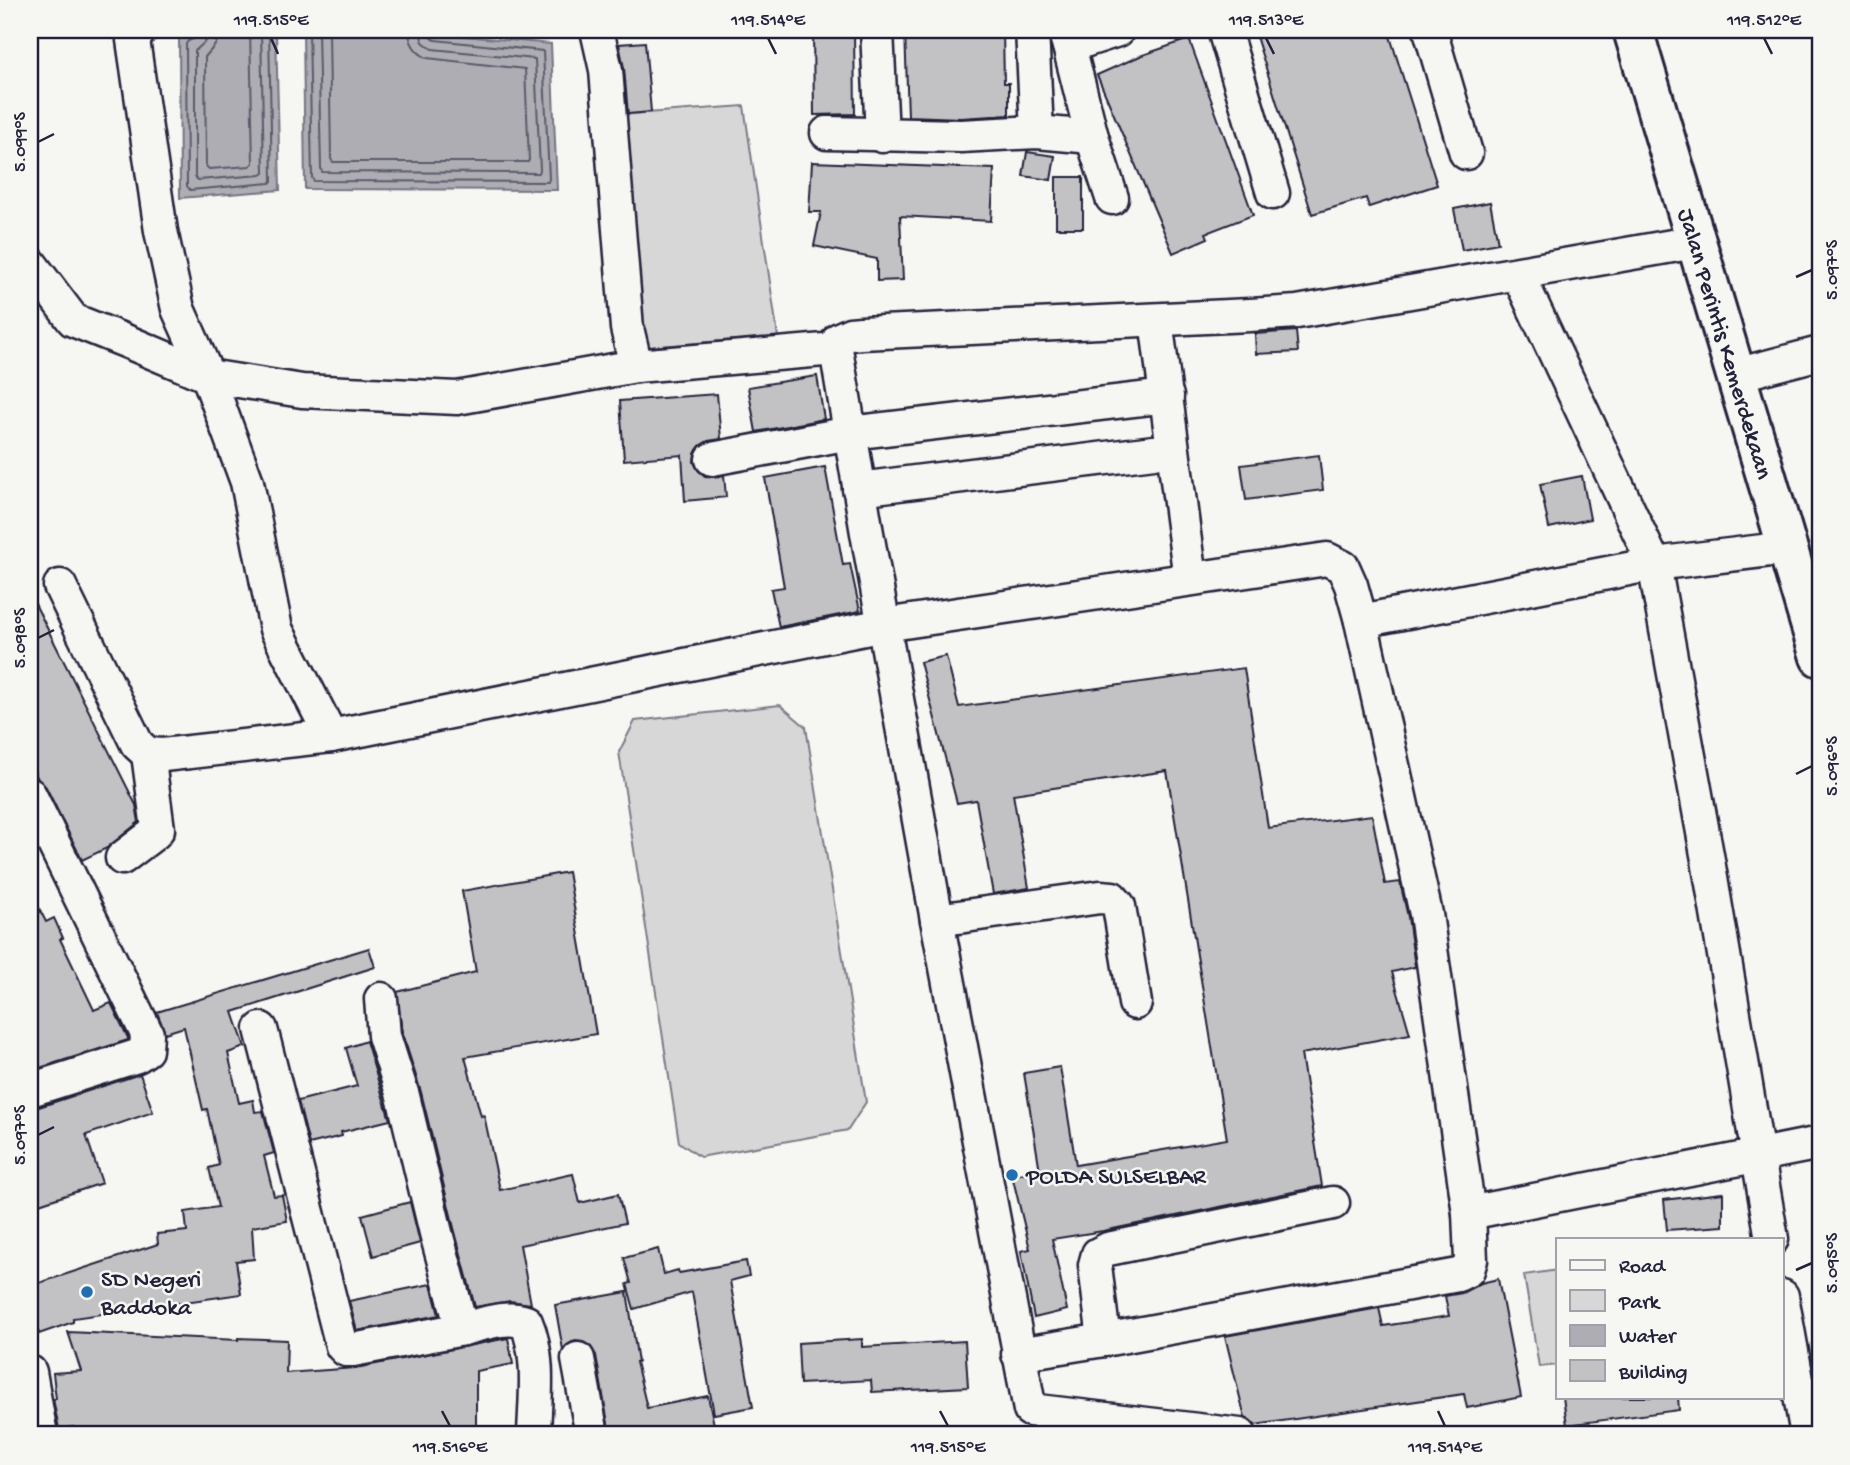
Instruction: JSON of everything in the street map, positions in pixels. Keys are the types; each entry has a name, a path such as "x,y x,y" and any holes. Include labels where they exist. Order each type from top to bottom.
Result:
{"highway":[{"name":"Jalan Perintis Kemerdekaan","path":"1633,30 1820,657"}],"street":[{"path":"140,30 134,40 161,231 178,309 208,376 247,482 276,629 331,736"},
{"path":"597,30 606,70 627,328 636,366"},
{"path":"877,30 883,135"},
{"path":"1032,30 1037,132"},
{"path":"1112,198 1092,137 1066,38 1118,30"},
{"path":"1224,30 1273,193"},
{"path":"1430,30 1466,153"},
{"path":"827,133 961,136 1037,132 1092,137"},
{"path":"1240,1435 1030,1410 859,489 836,349 839,339 861,333 1297,312 1695,243"},
{"path":"30,263 73,320 208,376 302,391 457,398 636,366 836,349"},
{"path":"1518,274 1654,564 1708,860 1772,1238"},
{"path":"1157,320 1191,579"},
{"path":"1736,375 1820,354"},
{"path":"712,459 850,433 1167,396"},
{"path":"859,489 1154,452"},
{"path":"1361,621 1654,564 1788,548"},
{"path":"60,586 137,744 148,754 163,755 331,736 884,625 1327,559 1343,567 1351,584 1361,621 1426,914 1469,1213 1471,1260 1468,1270 1458,1275 1018,1354"},
{"path":"122,858 158,829 148,754"},
{"path":"30,795 147,1034 148,1042 146,1050 137,1055 30,1090"},
{"path":"937,920 1100,897 1112,898 1119,906 1135,1003"},
{"path":"381,999 384,1035 403,1096 436,1233 463,1329"},
{"path":"261,1029 342,1346 346,1350 353,1350 506,1319 526,1322 535,1357 534,1435"},
{"path":"1469,1213 1820,1143"},
{"path":"1104,1340 1095,1265 1098,1254 1108,1249 1333,1203"},
{"path":"1784,1307 1807,1435"},
{"path":"579,1359 592,1435"},
{"path":"31,1378 41,1435"}],"green space":[{"path":"744,106 778,337 633,348 618,115"},
{"path":"780,705 806,727 866,1102 848,1130 700,1157 679,1142 619,752 635,721"},
{"path":"1556,1270 1556,1365 1539,1367 1524,1275"}],"water":[{"path":"276,30 280,190 180,198 179,34"},
{"path":"303,30 398,30 551,44 557,190 305,189"}],"building":[{"path":"813,30 854,30 855,114 814,115"},
{"path":"905,30 1003,30 1004,83 1009,83 1009,115 961,118 908,116"},
{"path":"1254,30 1388,30 1437,185 1369,207 1366,198 1312,214"},
{"path":"1189,39 1253,215 1206,233 1208,238 1173,253 1097,75"},
{"path":"645,42 651,112 628,114 619,44"},
{"path":"1027,152 1055,156 1051,180 1023,176"},
{"path":"812,162 994,169 991,221 900,216 903,280 877,281 877,259 814,246 821,212 809,212"},
{"path":"1056,177 1083,177 1083,228 1056,228"},
{"path":"1490,202 1498,243 1462,250 1454,209"},
{"path":"1296,331 1298,352 1256,354 1255,334"},
{"path":"817,376 824,419 756,432 748,387"},
{"path":"717,394 721,439 708,441 700,446 694,462 705,476 724,475 726,497 685,501 682,455 624,460 620,401"},
{"path":"1319,455 1323,490 1246,500 1241,465"},
{"path":"825,467 843,565 850,564 860,611 779,627 771,589 784,587 765,478"},
{"path":"1582,476 1590,519 1549,528 1540,484"},
{"path":"30,594 136,805 139,822 107,848 82,860 46,787 38,779 30,763"},
{"path":"946,656 959,707 1244,668 1268,828 1372,815 1385,884 1400,882 1415,967 1392,972 1410,1034 1301,1054 1322,1186 1052,1239 1067,1310 1034,1318 1021,1251 1030,1249 1012,1175 1040,1171 1024,1073 1060,1067 1076,1165 1227,1139 1167,771 1013,794 1029,888 993,894 976,800 957,803 920,662"},
{"path":"568,872 596,1034 465,1057 481,1116 484,1115 500,1190 573,1174 580,1203 618,1194 625,1223 520,1245 531,1304 510,1301 475,1307 421,1092 402,1032 397,992 476,972 462,891"},
{"path":"30,890 46,922 54,918 63,938 60,939 94,1010 111,1003 128,1040 30,1071"},
{"path":"369,948 375,967 233,1012 245,1047 228,1053 239,1103 253,1100 255,1112 263,1111 274,1153 264,1156 274,1196 282,1195 287,1221 252,1227 254,1259 236,1261 241,1294 73,1318 73,1322 39,1334 30,1305 30,1286 158,1244 157,1234 187,1231 185,1212 218,1207 209,1168 219,1165 207,1109 203,1110 184,1027 165,1033 157,1012"},
{"path":"366,1041 390,1120 341,1132 342,1136 309,1144 298,1101 357,1086 346,1048"},
{"path":"140,1074 153,1112 86,1135 102,1183 30,1207 30,1108"},
{"path":"1723,1193 1723,1226 1667,1230 1664,1200"},
{"path":"410,1202 420,1243 373,1256 362,1215"},
{"path":"658,1249 664,1274 746,1261 749,1276 730,1281 753,1407 714,1414 692,1292 634,1309 624,1258"},
{"path":"1498,1279 1521,1397 1467,1408 1464,1394 1255,1425 1245,1418 1225,1336 1379,1308 1383,1326 1449,1316 1445,1296 1462,1293 1481,1283"},
{"path":"431,1284 439,1315 357,1331 349,1301"},
{"path":"627,1292 636,1362 647,1408 708,1396 714,1425 665,1435 610,1435 596,1355 591,1347 583,1342 574,1341 563,1350 555,1305"},
{"path":"68,1332 287,1340 286,1373 356,1368 508,1338 513,1364 476,1371 476,1435 73,1435 73,1427 59,1429 53,1399 56,1399 53,1373 81,1371"},
{"path":"862,1339 862,1347 965,1341 968,1387 872,1392 871,1380 800,1384 798,1343"},
{"path":"1563,1398 1678,1398 1679,1410 1567,1425"}],"place":[{"name":"POLDA SULSELBAR","path":"1012,1175"},
{"name":"SD Negeri Baddoka","path":"87,1292"}]}
